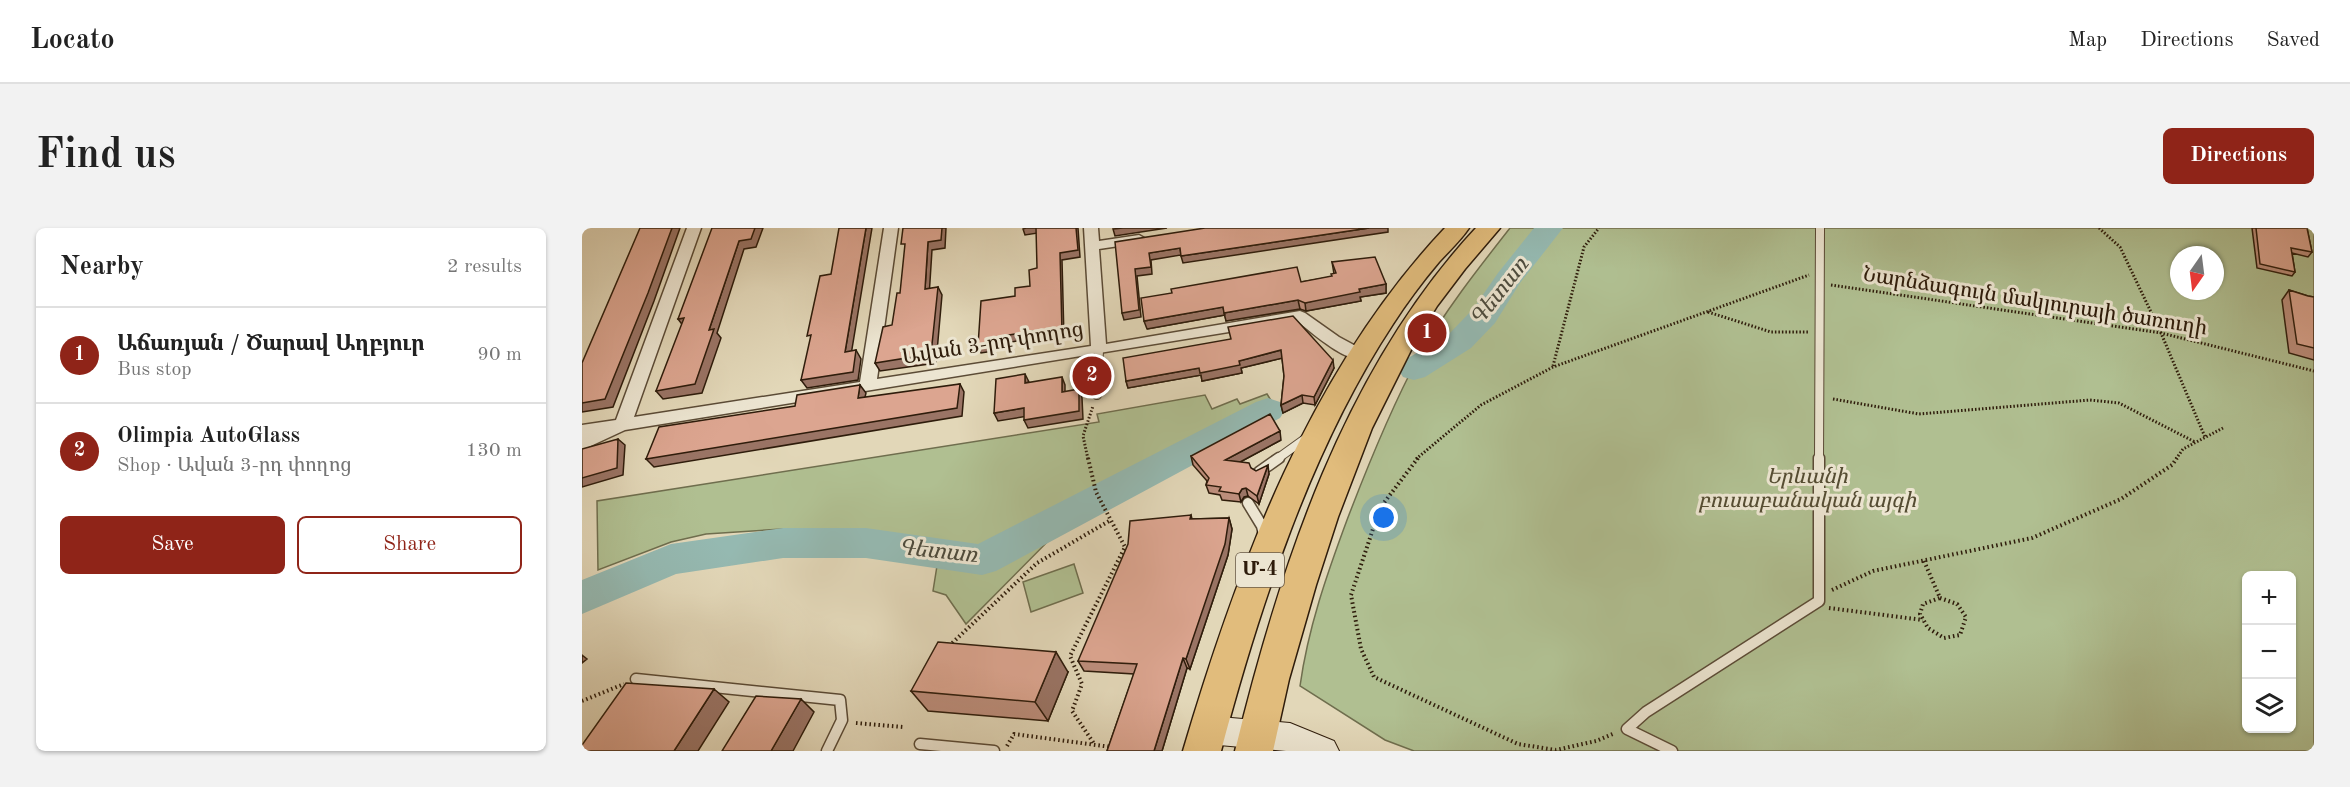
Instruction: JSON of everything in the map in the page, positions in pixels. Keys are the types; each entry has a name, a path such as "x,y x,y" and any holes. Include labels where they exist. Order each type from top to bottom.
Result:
{"highway":[{"name":"Մ-4","path":"1205,740 1234,640 1266,552 1321,428 1359,355 1419,270 1458,228"},
{"name":"Մ-4","path":"1255,743 1286,626 1332,487 1359,426 1389,364 1436,289 1489,228"}],"main road":[{"path":"1205,740 1255,743 1290,737 1323,751"}],"street":[{"path":"623,424 694,228"},
{"path":"868,386 891,228"},
{"path":"1091,228 1099,350"},
{"path":"1092,246 1151,237"},
{"name":"Ավան 3-րդ փողոց","path":"582,430 1099,350 1300,316 1333,341 1359,355"},
{"name":"Ավան 3-րդ փողոց","path":"582,444 623,424"}],"lane":[{"path":"1672,751 1627,729 1646,712 1819,601 1820,228"},
{"path":"1097,395 1099,350"},
{"path":"1258,472 1321,428"},
{"path":"1248,503 1262,526 1266,552"},
{"path":"636,679 840,700 844,711 842,722 826,751"},
{"path":"920,744 994,751"}],"path":[{"path":"1553,367 1584,247 1599,228"},
{"path":"2099,228 2120,247 2161,333 2205,437"},
{"path":"1627,729 1596,741 1556,750 1518,744 1374,676 1361,649 1351,595 1380,508 1415,460 1481,405 1553,367 1820,271"},
{"name":"Նարնձագույն մակլուրայի ծառուղի","path":"1820,283 2161,333 2314,371"},
{"path":"1707,312 1771,332 1820,331"},
{"path":"1095,745 1072,711 1082,684 1070,656 1125,547 1096,492 1083,436 1097,395"},
{"path":"1820,396 1919,414 2090,400 2119,403 2195,443"},
{"path":"1820,595 1873,571 2032,538 2121,500 2172,465 2183,449 2223,428"},
{"path":"939,653 974,625 1037,563 1111,520"},
{"path":"1924,561 1940,598"},
{"path":"1940,598 1957,604 1966,617 1960,634 1944,638 1928,628 1923,620 1920,614 1923,604 1940,598"},
{"path":"1811,606 1923,620"},
{"path":"582,701 636,679"},
{"path":"842,722 903,727"},
{"path":"1005,751 1014,734 1116,747"}],"green space":[{"name":"Երևանի բուսաբանական այգի","path":"1510,228 2314,228 2314,751 1414,751 1385,740 1300,686 1303,664 1319,602 1371,458 1418,358 1461,292"},
{"path":"1267,394 1279,413 1064,525 966,624 946,595 933,591 940,547 880,534 783,529 706,534 671,542 598,570 597,501 1099,422 1097,414 1205,395 1212,409 1237,399 1240,404"},
{"path":"1074,564 1083,593 1031,612 1023,582"}],"building":[{"path":"640,228 672,228 605,399 582,403 582,363"},
{"path":"712,228 755,228 751,239 739,241 709,330 714,329 695,384 656,391 684,318 678,319"},
{"path":"839,228 866,228 845,352 856,350 853,372 801,380 811,335 807,336 820,276 831,274"},
{"path":"903,228 942,228 941,240 928,242 925,289 938,287 931,354 875,363 883,327 892,325 897,293 900,293 905,244 901,244"},
{"path":"1036,228 1076,228 1078,250 1060,253 1062,332 1033,337 1033,331 1003,336 1003,342 978,346 981,301 1015,296 1015,288 1030,286 1029,270 1037,268"},
{"path":"1205,228 1369,228 1181,256 1180,248 1149,253 1151,267 1135,269 1139,310 1122,313 1115,242"},
{"path":"2256,228 2307,228 2312,252 2291,248 2295,272 2260,264"},
{"path":"1375,257 1386,284 1359,289 1360,292 1305,303 1298,300 1224,313 1223,307 1144,321 1141,298 1172,293 1171,289 1297,267 1301,282 1332,276 1331,274 1336,273 1332,262"},
{"path":"2289,290 2314,297 2314,348 2297,344"},
{"path":"1293,316 1333,360 1314,397 1302,395 1281,405 1284,376 1281,350 1239,361 1240,365 1200,373 1199,368 1126,381 1123,358 1231,339 1228,327"},
{"path":"1025,374 1025,383 1062,377 1062,392 1079,389 1079,411 1024,420 1024,408 994,413 996,379"},
{"path":"960,384 957,408 646,459 659,427 795,406 797,395 860,385 858,398"},
{"path":"1270,414 1280,431 1225,460 1249,463 1256,471 1268,465 1257,496 1246,488 1242,489 1239,494 1219,491 1221,487 1206,485 1209,478 1191,456"},
{"path":"618,439 617,468 582,478 582,449"},
{"path":"1191,515 1190,519 1229,518 1225,544 1186,659 1183,658 1154,751 1107,751 1137,664 1078,661 1128,544 1130,521"},
{"path":"938,642 1056,652 1035,702 911,691"},
{"path":"626,683 714,689 674,751 582,751 582,745"},
{"path":"756,696 801,699 771,751 722,751"}],"waterway":[{"name":"Գետառ","path":"1414,369 1460,341 1484,316 1508,279 1549,228"},
{"name":"Գետառ","path":"582,598 671,559 783,543 866,543 982,560 1268,410"}],"place":[{"name":"Աճառյան / Ծարավ Աղբյուր","path":"1427,333"},
{"name":"Olimpia AutoGlass","path":"1092,376"}]}
